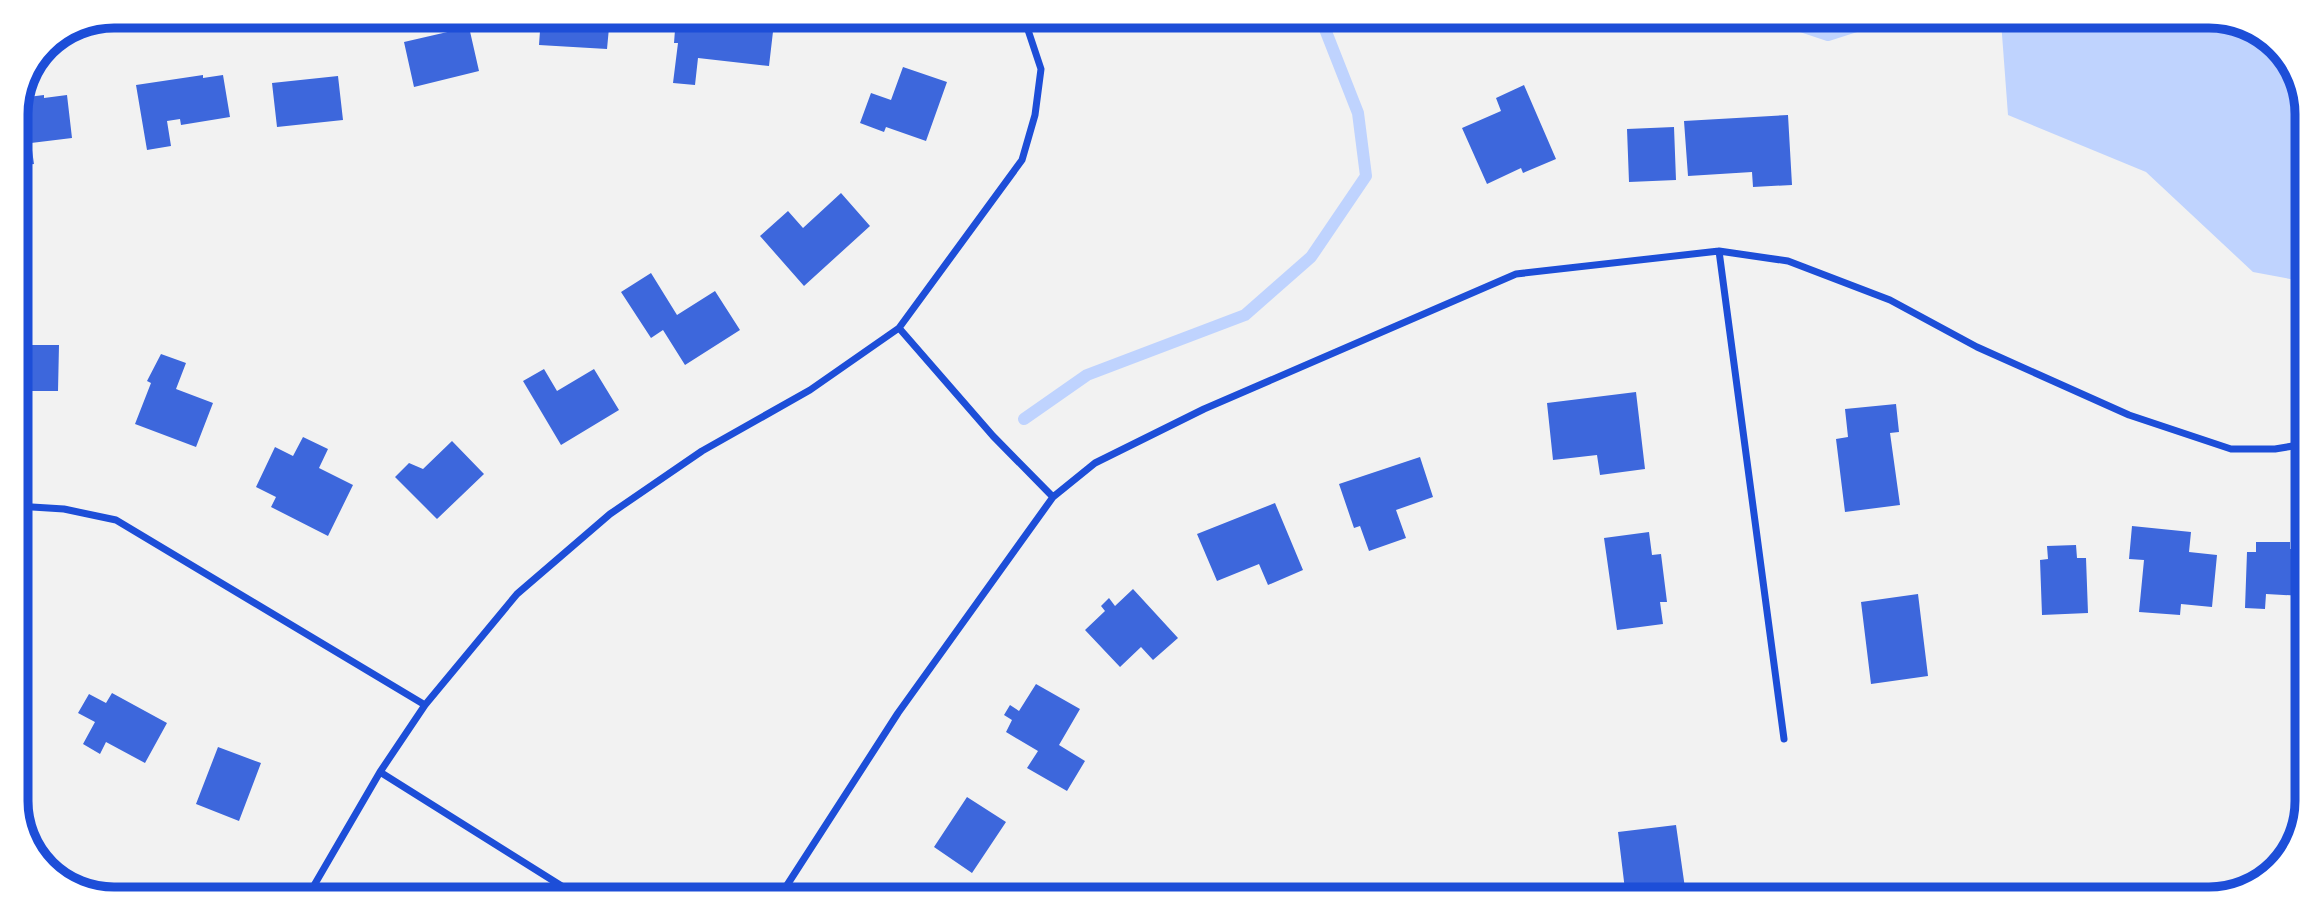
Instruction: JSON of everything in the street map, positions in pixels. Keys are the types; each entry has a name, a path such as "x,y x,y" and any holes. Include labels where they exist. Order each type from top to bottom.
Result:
{"street":[{"path":"313,887 380,772 425,705 517,594 610,514 702,451 810,390 899,328 1023,160 1035,115 1041,69 1027,28"},
{"path":"1719,251 1784,739"},
{"path":"786,887 898,713 1053,496 1095,463 1204,409 1516,274 1719,251 1788,261 1889,300 1990,353 2129,415 2231,449 2275,449 2295,446"},
{"path":"899,328 993,436 1053,496"},
{"path":"28,507 64,509 116,520 425,705"},
{"path":"380,772 563,887"}],"water":[{"path":"2002,28 2209,28 2237,33 2257,42 2283,71 2295,108 2295,280 2253,272 2146,172 2008,115"}],"building":[{"path":"469,28 479,71 414,87 404,42"},
{"path":"540,28 609,28 607,49 539,45"},
{"path":"675,28 773,28 769,66 698,58 695,85 673,83 678,43 674,43"},
{"path":"903,67 947,82 926,141 886,127 884,132 860,123 871,93 891,100"},
{"path":"203,75 203,78 223,75 230,117 181,125 180,119 167,121 171,146 147,150 136,85"},
{"path":"338,76 343,120 277,127 272,83"},
{"path":"1524,85 1556,159 1523,173 1521,168 1487,184 1462,128 1501,111 1496,98"},
{"path":"67,95 72,138 31,143 34,164 28,165 28,114 30,97"},
{"path":"1788,115 1792,185 1753,187 1752,172 1688,176 1684,121"},
{"path":"1674,127 1676,180 1629,182 1627,129"},
{"path":"841,193 870,226 804,286 760,236 788,211 803,228"},
{"path":"651,273 677,315 715,291 740,330 685,365 663,330 651,338 621,292"},
{"path":"28,345 59,345 58,391 28,391"},
{"path":"161,354 186,363 176,389 213,403 196,447 135,424 151,383 147,381"},
{"path":"544,369 557,391 594,369 619,410 561,445 523,381"},
{"path":"1636,392 1645,469 1600,475 1597,455 1553,460 1547,403"},
{"path":"1896,404 1899,432 1890,433 1900,505 1845,512 1836,439 1848,437 1845,409"},
{"path":"303,437 328,449 319,468 353,485 328,536 271,507 276,497 256,487 275,447 293,456"},
{"path":"452,441 484,474 437,519 395,477 409,463 423,469"},
{"path":"1420,457 1433,497 1396,510 1406,538 1369,551 1360,526 1354,528 1339,484"},
{"path":"1275,503 1303,570 1268,585 1259,564 1217,581 1197,534"},
{"path":"2132,526 2191,532 2189,552 2217,555 2212,607 2181,604 2180,615 2139,612 2144,560 2129,559"},
{"path":"1649,532 1652,555 1661,554 1667,602 1660,602 1663,624 1617,630 1604,538"},
{"path":"2256,542 2290,542 2290,549 2295,549 2295,596 2266,594 2265,609 2245,608 2247,552 2256,552"},
{"path":"2076,545 2077,558 2086,558 2088,613 2042,615 2040,560 2048,559 2047,546"},
{"path":"1133,589 1178,638 1153,660 1141,647 1120,667 1085,630 1105,611 1101,606 1109,598 1115,606"},
{"path":"1918,594 1928,676 1871,684 1861,602"},
{"path":"1036,684 1080,709 1059,745 1085,761 1067,791 1027,768 1038,751 1006,732 1012,720 1004,715 1010,705 1019,711"},
{"path":"112,693 167,723 145,763 106,742 100,754 83,744 95,722 78,713 89,694 106,703"},
{"path":"218,747 261,763 239,821 196,804"},
{"path":"967,797 1006,822 972,873 934,847"},
{"path":"1676,825 1685,887 1625,887 1618,832"}],"waterway":[{"path":"1024,419 1087,375 1245,315 1311,257 1366,176 1358,113 1325,28"},
{"path":"1807,28 1828,35 1850,28"}]}
